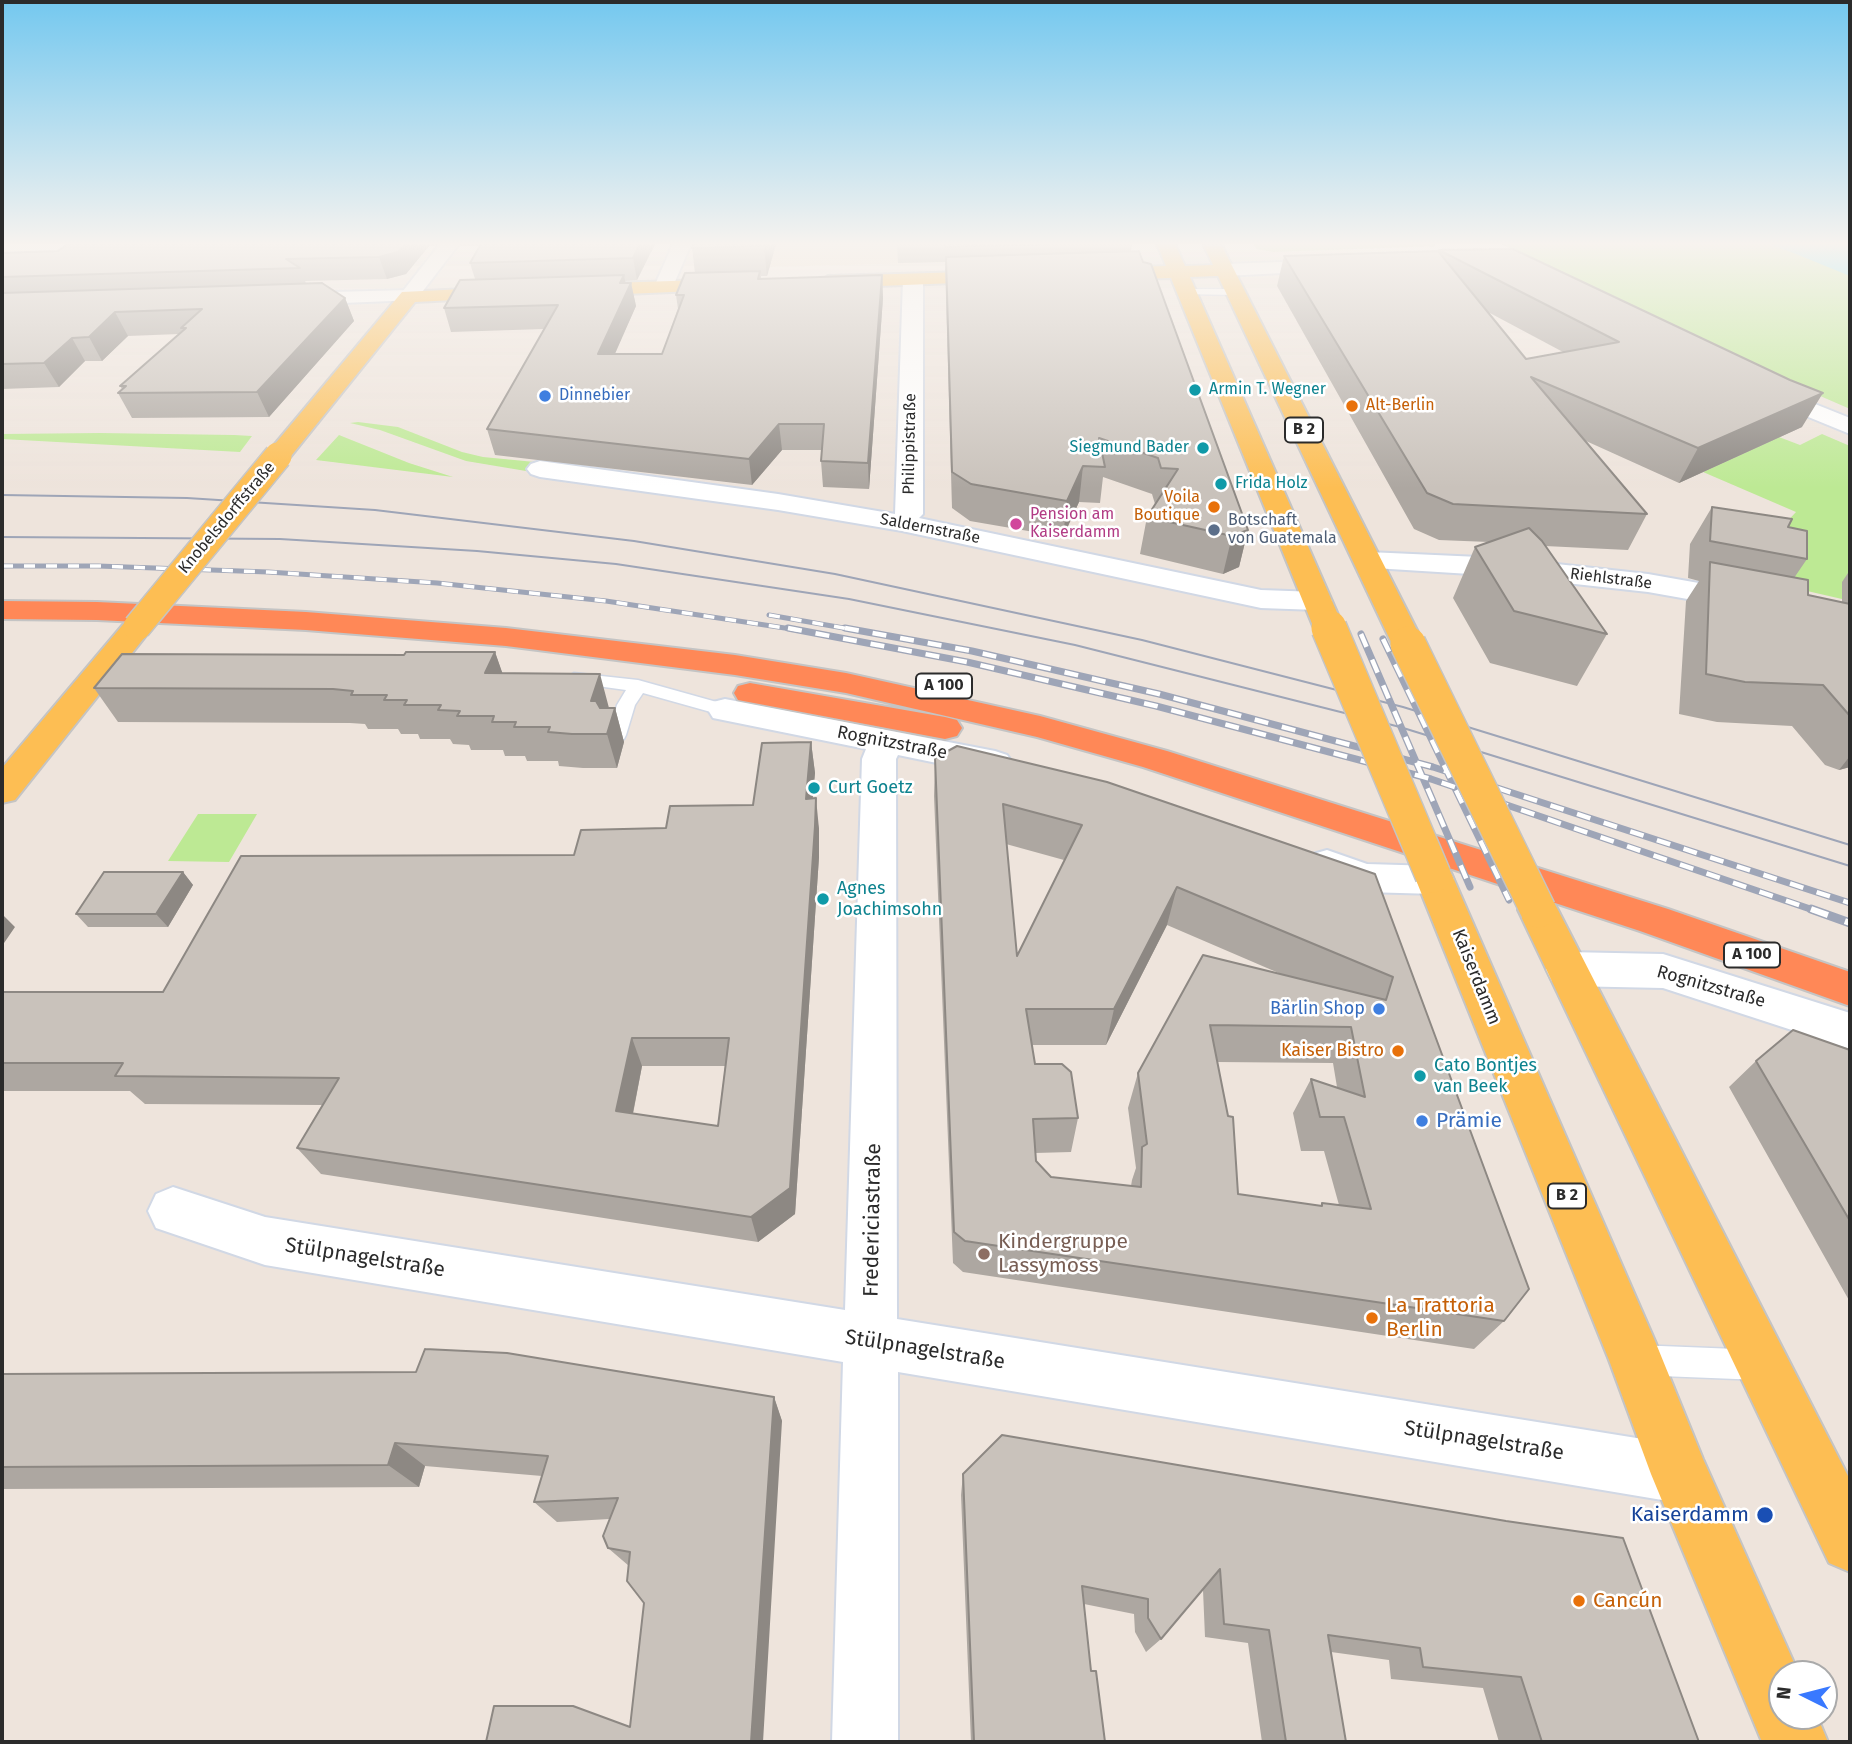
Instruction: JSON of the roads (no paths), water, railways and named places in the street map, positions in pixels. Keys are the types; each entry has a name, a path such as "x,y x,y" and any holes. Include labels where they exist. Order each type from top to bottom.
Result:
{"highway":[{"name":"A 100","path":"2,597 213,602 511,623 646,636 770,653 916,680 1090,722 1296,780 1674,901 1850,961"},
{"name":"A 100","path":"2,610 96,611 306,621 506,637 735,665 846,683 956,706 1155,759 1640,915 1850,989"},
{"path":"2,633 133,632 306,644 656,679 765,695 912,724 1155,759"}],"main road":[{"name":"Knobelsdorffstraße","path":"2,791 385,325"},
{"name":"Kaiserdamm","path":"1200,325 1296,545 1636,1360 1680,1474 1768,1679"},
{"name":"B 2","path":"1252,325 1850,1542"}],"street":[{"name":"Philippistraße","path":"902,523 909,514 912,325"},
{"path":"1741,380 1850,427"},
{"name":"Saldernstraße","path":"540,469 778,502 902,523 1323,613"},
{"name":"Riehlstraße","path":"1368,561 1502,567 1648,583 1755,602 1850,625"},
{"name":"Rognitzstraße","path":"725,710 1033,773"},
{"name":"Fredericiastraße","path":"865,1742 880,759 887,741"},
{"path":"1300,855 1365,878 1434,878"},
{"name":"Rognitzstraße","path":"1567,969 1663,971 1850,1031"},
{"name":"Stülpnagelstraße","path":"173,1211 265,1241 1680,1474"}],"lane":[{"name":"Rognitzstraße","path":"557,675 638,686 725,710"},
{"path":"617,735 626,705 638,686"},
{"path":"1636,1360 1763,1365"}],"tram line":[{"path":"2,495 187,498 375,510 634,541 835,574 1142,640 1403,707 1850,845"},
{"path":"2,537 280,539 477,551 616,564 849,599 1075,645 1400,727 1850,866"}],"railway":[{"path":"2,566 98,566 268,572 437,583 606,601 798,630"},
{"path":"769,615 855,630"},
{"path":"788,628 967,662 1156,706 1422,777"},
{"path":"845,628 972,651 1159,694 1416,763"},
{"path":"1361,634 1416,763"},
{"path":"1383,639 1447,772"},
{"path":"1416,763 1447,772"},
{"path":"1416,763 1422,777"},
{"path":"1447,772 1850,903"},
{"path":"1447,772 1454,787"},
{"path":"1422,777 1454,787"},
{"path":"1422,777 1470,887"},
{"path":"1454,787 1816,911"},
{"path":"1454,787 1509,900"},
{"path":"1811,909 1850,923"}],"place":[{"name":"Armin T. Wegner","path":"1195,390"},
{"name":"Dinnebier","path":"545,396"},
{"name":"Alt-Berlin","path":"1352,406"},
{"name":"Siegmund Bader","path":"1203,448"},
{"name":"Frida Holz","path":"1221,484"},
{"name":"Voila Boutique","path":"1214,507"},
{"name":"Pension am Kaiserdamm","path":"1016,524"},
{"name":"Botschaft von Guatemala","path":"1214,530"},
{"name":"Curt Goetz","path":"814,788"},
{"name":"Agnes Joachimsohn","path":"823,899"},
{"name":"Bärlin Shop","path":"1379,1009"},
{"name":"Kaiser Bistro","path":"1398,1051"},
{"name":"Cato Bontjes van Beek","path":"1420,1076"},
{"name":"Prämie","path":"1422,1121"},
{"name":"Kindergruppe Lassymoss","path":"984,1254"},
{"name":"La Trattoria Berlin","path":"1372,1318"},
{"name":"Kaiserdamm","path":"1765,1515"},
{"name":"Cancún","path":"1579,1601"}]}
